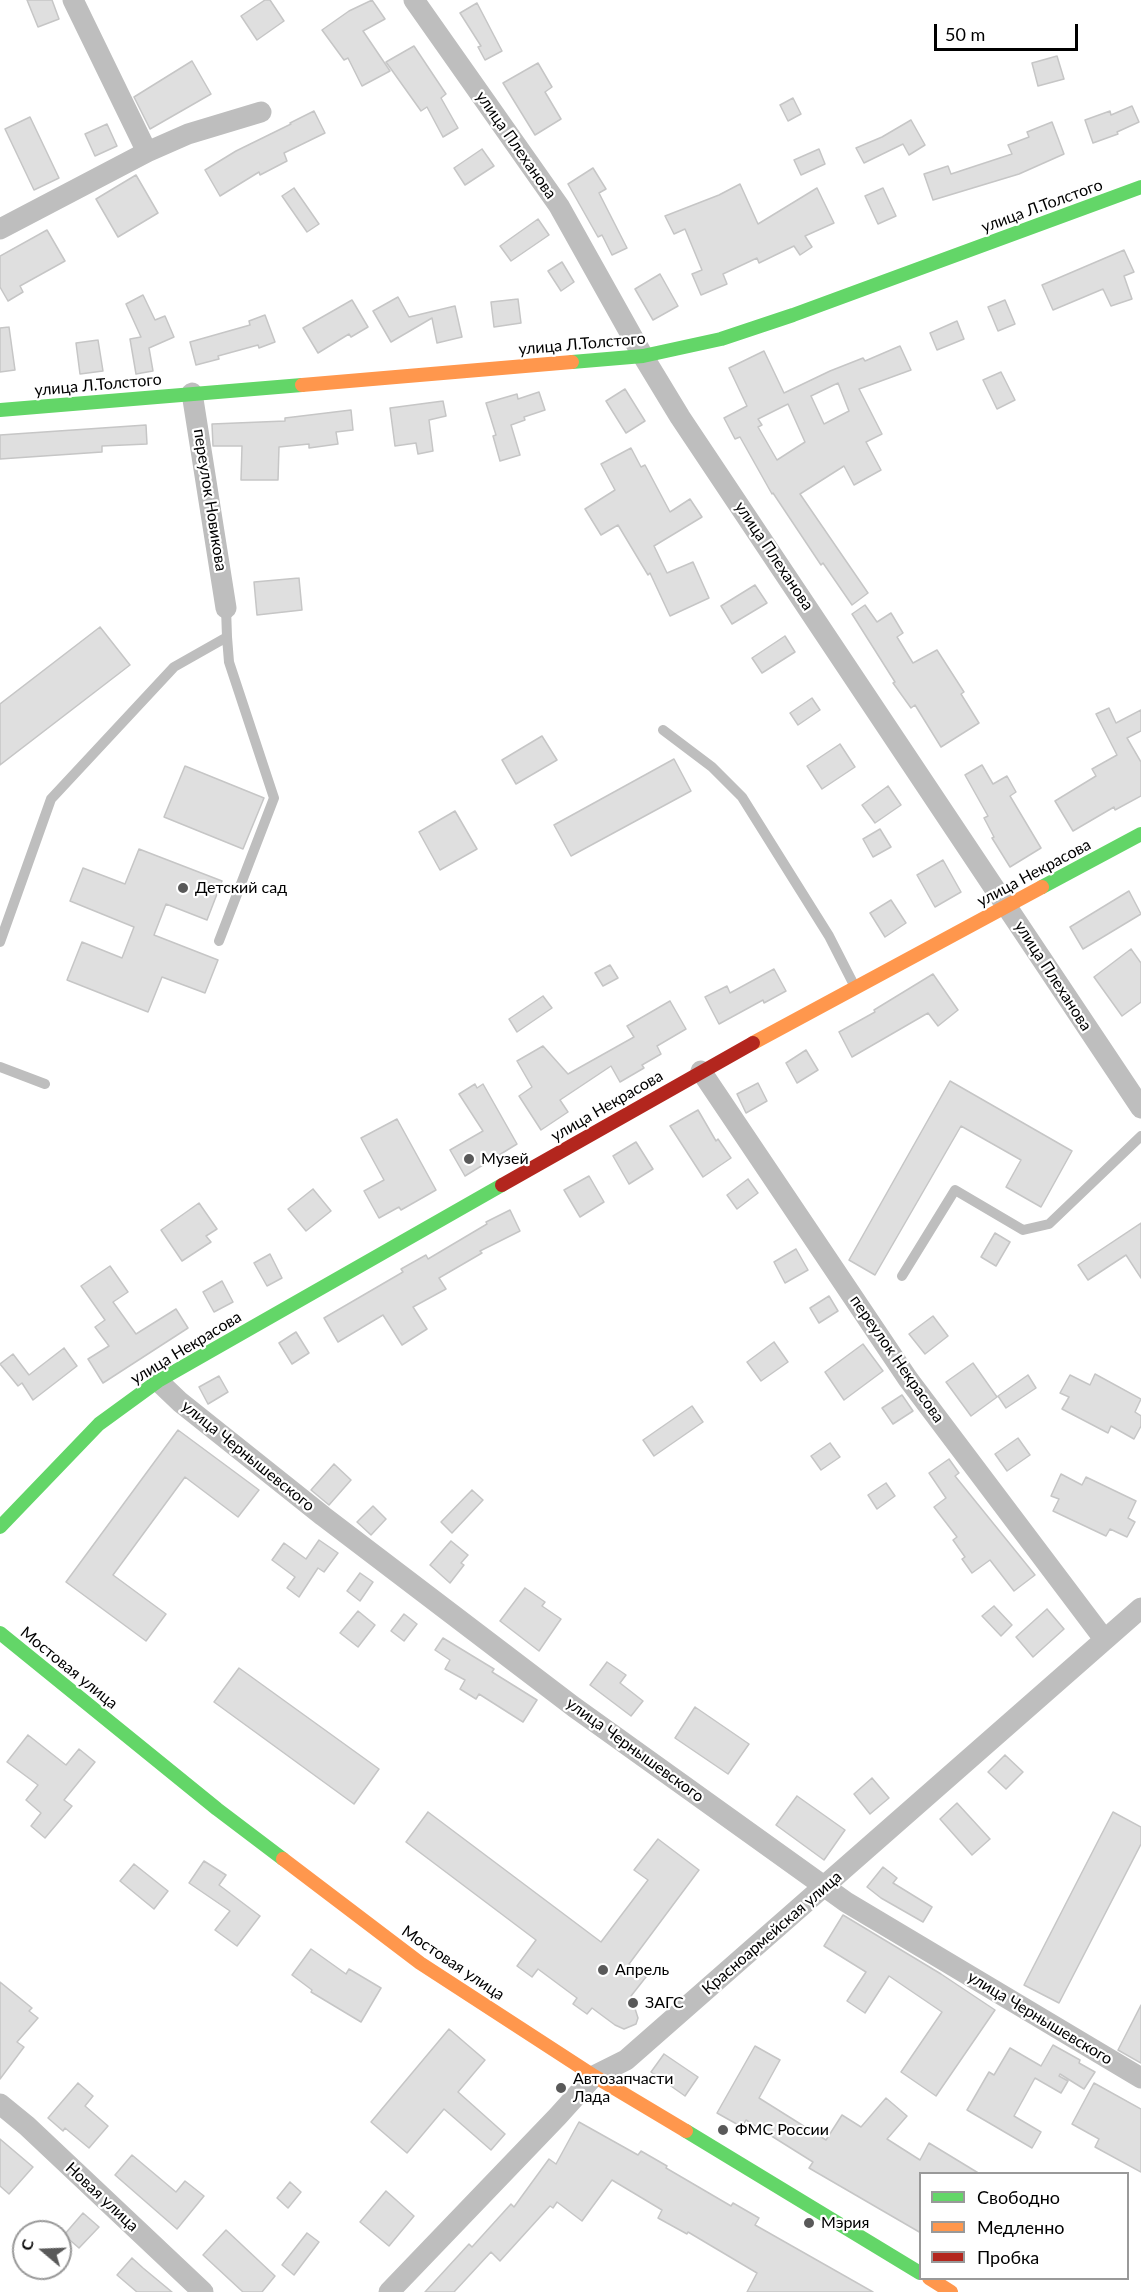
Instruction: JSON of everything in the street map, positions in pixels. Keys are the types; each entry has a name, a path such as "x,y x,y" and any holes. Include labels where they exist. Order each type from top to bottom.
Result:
{"street":[{"path":"73,0 147,152"},
{"name":"улица Плеханова","path":"414,0 559,206 643,356 687,427 1141,1108"},
{"path":"0,229 147,152 207,127 261,112"},
{"name":"улица Л.Толстого","path":"0,410 643,356 721,339 793,315 1141,187"},
{"name":"переулок Новикова","path":"192,393 226,608"},
{"name":"улица Некрасова","path":"0,1527 99,1424 158,1381 701,1071 1141,834"},
{"name":"переулок Некрасова","path":"701,1071 908,1379 1104,1639"},
{"name":"улица Чернышевского","path":"158,1381 180,1402 323,1516 574,1707 825,1887 856,1908 1141,2078"},
{"name":"Красноармейская улица","path":"389,2292 550,2125 594,2076 626,2060 1141,1608"},
{"name":"Мостовая улица","path":"0,1633 217,1809 420,1963 594,2076 919,2272"},
{"name":"Новая улица","path":"0,2104 27,2126 202,2292"},
{"path":"932,2280 951,2292"}],"lane":[{"path":"219,941 274,798 229,662 226,608"},
{"path":"0,942 51,799 174,668 227,637"},
{"path":"663,730 712,767 742,797 829,936 855,988"},
{"path":"0,1067 45,1084"},
{"path":"902,1276 955,1190 1023,1230 1048,1224 1141,1136"}],"building":[{"path":"27,0 52,0 59,19 38,27"},
{"path":"265,0 270,0 284,21 257,40 241,16"},
{"path":"372,0 385,19 363,31 390,71 362,86 348,58 344,60 322,30 349,11"},
{"path":"477,3 502,51 485,60 478,47 481,46 460,13"},
{"path":"414,46 446,94 441,98 458,128 443,137 427,107 421,111 386,62"},
{"path":"1057,56 1064,79 1038,86 1032,63"},
{"path":"192,61 211,94 150,129 134,97"},
{"path":"538,63 552,87 545,92 561,119 535,135 503,83"},
{"path":"793,98 801,114 788,121 780,105"},
{"path":"1132,106 1139,122 1117,132 1118,134 1093,143 1085,120 1110,111 1111,115"},
{"path":"314,111 325,133 284,153 287,161 260,175 259,172 220,196 205,170 236,151"},
{"path":"30,117 59,178 34,190 5,129"},
{"path":"911,120 925,145 909,155 903,144 864,163 856,148 882,137"},
{"path":"1052,122 1064,154 1019,174 933,200 924,174 948,166 951,174 1012,154 1008,145 1029,137 1027,132"},
{"path":"107,124 117,146 95,156 85,134"},
{"path":"482,149 494,166 465,185 454,168"},
{"path":"819,149 825,164 801,175 794,160"},
{"path":"593,168 606,189 599,193 627,248 612,255 602,235 598,237 568,184"},
{"path":"136,175 158,213 118,237 96,199"},
{"path":"740,184 758,224 817,188 834,223 805,236 812,247 800,255 794,246 759,263 757,258 723,274 727,284 701,295 692,274 702,270 685,229 674,234 665,216 719,195"},
{"path":"294,188 319,224 307,232 282,196"},
{"path":"883,188 896,216 878,224 865,196"},
{"path":"538,219 549,235 511,261 500,246"},
{"path":"47,230 65,261 20,286 23,292 8,301 0,287 0,256"},
{"path":"1124,250 1134,272 1124,276 1132,299 1111,306 1103,289 1053,310 1042,285"},
{"path":"562,262 574,282 561,291 548,271"},
{"path":"660,274 678,306 653,320 635,289"},
{"path":"143,295 155,320 165,316 174,337 149,348 153,371 136,374 130,339 141,337 126,304"},
{"path":"398,297 409,317 455,306 462,337 437,343 432,318 391,342 373,311"},
{"path":"518,299 521,323 494,327 491,302"},
{"path":"352,300 368,327 351,337 349,334 318,353 303,328"},
{"path":"1005,300 1015,324 998,331 988,307"},
{"path":"265,315 275,342 259,348 258,345 218,356 219,359 196,365 190,342 250,325 249,321"},
{"path":"957,321 964,339 937,350 930,333"},
{"path":"9,327 15,370 0,372 0,328"},
{"path":"98,340 103,371 80,374 76,343"},
{"path":"900,346 911,370 859,389 882,434 866,442 881,470 854,485 844,466 800,494 868,593 852,605 772,494 740,437 735,439 724,418 747,406 729,368 764,351 784,393 830,371 863,358 865,361","holes":["838,383 849,411 824,424 811,396","788,404 805,442 777,460 758,427 762,425 758,419"]},
{"path":"1001,372 1015,400 997,409 983,380"},
{"path":"625,389 645,421 626,433 606,401"},
{"path":"539,392 545,410 524,417 525,420 511,425 520,455 500,461 493,436 496,435 486,403 517,394 518,399"},
{"path":"443,401 446,416 429,420 433,451 418,454 416,443 395,446 390,408"},
{"path":"351,410 353,430 336,432 338,444 309,448 309,444 279,447 278,480 241,480 242,446 213,446 212,424 285,421 285,418"},
{"path":"146,425 147,444 102,446 102,452 0,459 0,435"},
{"path":"631,448 641,467 645,465 670,512 690,499 702,517 654,546 667,573 693,562 709,598 670,616 650,573 648,575 618,525 601,535 585,509 615,490 601,464"},
{"path":"299,578 302,610 257,615 254,582"},
{"path":"755,585 767,603 732,624 721,606"},
{"path":"865,605 877,622 891,613 903,633 897,637 913,663 937,650 964,692 961,694 979,723 941,747 915,705 911,708 893,683 895,682 852,614"},
{"path":"100,627 130,665 0,765 0,704"},
{"path":"785,636 795,652 762,673 752,658"},
{"path":"812,698 820,710 798,725 790,713"},
{"path":"1109,708 1116,723 1141,710 1141,731 1127,738 1141,762 1141,796 1115,810 1114,807 1073,831 1055,801 1096,776 1092,769 1117,755 1096,714"},
{"path":"542,736 557,760 516,784 502,760"},
{"path":"840,744 855,767 822,789 807,766"},
{"path":"674,759 691,791 571,856 554,825"},
{"path":"982,765 993,784 1007,776 1016,792 1010,796 1041,848 1010,867 992,838 994,837 984,818 988,816 965,775"},
{"path":"185,766 264,798 243,849 164,817"},
{"path":"888,786 901,805 875,823 862,805"},
{"path":"455,811 477,849 440,870 419,832"},
{"path":"880,829 891,847 873,857 863,839"},
{"path":"139,849 222,881 207,920 166,904 154,935 218,960 205,993 162,977 148,1012 67,980 82,942 122,958 134,927 70,901 83,868 125,884"},
{"path":"943,860 961,892 935,907 917,875"},
{"path":"1129,891 1141,914 1083,949 1070,927"},
{"path":"891,900 906,923 885,937 870,913"},
{"path":"1131,949 1141,963 1141,1002 1122,1016 1094,977"},
{"path":"610,965 618,978 603,986 595,973"},
{"path":"774,969 786,991 764,1003 763,1000 719,1024 705,997 727,986 730,993"},
{"path":"933,974 958,1010 938,1026 928,1013 852,1057 839,1032 875,1012 874,1010"},
{"path":"543,996 552,1008 517,1032 509,1019"},
{"path":"670,1001 686,1029 657,1046 661,1054 642,1065 644,1068 620,1082 611,1066 560,1100 568,1112 541,1130 519,1096 532,1087 517,1061 543,1046 568,1074 634,1037 627,1026"},
{"path":"806,1050 818,1070 797,1083 786,1063"},
{"path":"950,1081 1072,1151 1041,1207 1006,1187 1021,1160 961,1126 875,1275 849,1260"},
{"path":"758,1083 767,1101 746,1113 737,1094"},
{"path":"475,1084 477,1088 483,1084 517,1144 465,1176 450,1150 483,1131 459,1094"},
{"path":"698,1110 716,1141 718,1139 731,1158 703,1177 670,1126"},
{"path":"397,1119 436,1190 401,1210 399,1207 379,1218 364,1191 384,1180 361,1138"},
{"path":"636,1142 653,1169 629,1184 613,1156"},
{"path":"589,1176 604,1202 580,1217 564,1190"},
{"path":"748,1179 758,1193 737,1209 727,1195"},
{"path":"313,1189 331,1211 306,1231 288,1209"},
{"path":"199,1203 217,1229 206,1236 211,1242 182,1261 161,1230"},
{"path":"510,1210 520,1231 480,1251 482,1253 439,1278 446,1289 413,1307 427,1329 402,1345 383,1315 338,1342 324,1318 403,1272 401,1269 426,1255 428,1259 487,1224 486,1222"},
{"path":"1141,1223 1141,1278 1126,1255 1088,1280 1078,1265"},
{"path":"995,1233 1010,1242 996,1266 981,1257"},
{"path":"796,1249 808,1270 785,1283 774,1262"},
{"path":"270,1254 282,1278 267,1286 254,1263"},
{"path":"110,1266 128,1292 113,1302 136,1334 176,1309 188,1328 103,1383 88,1359 109,1346 95,1327 105,1320 81,1286"},
{"path":"222,1281 233,1302 214,1312 203,1292"},
{"path":"829,1296 838,1311 819,1323 810,1308"},
{"path":"933,1316 948,1336 925,1354 909,1334"},
{"path":"296,1332 309,1353 292,1364 279,1343"},
{"path":"774,1342 788,1362 761,1381 747,1362"},
{"path":"863,1344 883,1371 844,1400 825,1372"},
{"path":"64,1348 77,1366 33,1400 22,1383 18,1386 0,1364 13,1354 29,1375"},
{"path":"973,1363 997,1397 971,1416 946,1382"},
{"path":"1095,1374 1141,1399 1135,1412 1141,1416 1141,1426 1134,1439 1111,1426 1108,1433 1062,1409 1069,1397 1060,1393 1070,1375 1090,1385"},
{"path":"1028,1375 1036,1388 1006,1408 998,1396"},
{"path":"219,1376 228,1392 208,1404 199,1387"},
{"path":"902,1395 913,1411 893,1424 882,1408"},
{"path":"692,1406 703,1422 654,1456 643,1440"},
{"path":"178,1430 259,1490 238,1517 185,1477 113,1575 166,1614 146,1641 66,1582"},
{"path":"1018,1438 1030,1455 1007,1471 995,1454"},
{"path":"830,1443 840,1457 821,1470 811,1456"},
{"path":"949,1459 959,1473 955,1476 1035,1575 1014,1591 990,1560 972,1573 962,1559 965,1557 953,1540 957,1537 934,1507 946,1498 929,1473"},
{"path":"334,1464 351,1480 329,1505 311,1490"},
{"path":"1061,1474 1082,1485 1086,1477 1136,1501 1128,1518 1135,1522 1127,1537 1110,1529 1106,1536 1053,1511 1059,1499 1051,1496"},
{"path":"886,1483 895,1496 877,1509 868,1495"},
{"path":"472,1490 483,1500 452,1533 441,1522"},
{"path":"373,1506 386,1519 371,1535 357,1522"},
{"path":"319,1540 338,1553 324,1572 318,1568 299,1597 287,1588 295,1577 272,1560 284,1543 306,1559"},
{"path":"451,1541 468,1555 461,1563 464,1565 450,1583 430,1565"},
{"path":"360,1573 373,1582 360,1601 347,1591"},
{"path":"525,1588 545,1602 542,1606 561,1619 539,1651 500,1621"},
{"path":"994,1606 1012,1625 1001,1636 982,1616"},
{"path":"1047,1609 1064,1629 1033,1657 1016,1637"},
{"path":"358,1611 375,1625 358,1647 340,1633"},
{"path":"404,1614 417,1624 404,1641 391,1631"},
{"path":"443,1638 494,1669 492,1672 537,1700 523,1722 479,1694 476,1699 460,1689 465,1680 445,1669 450,1660 435,1650"},
{"path":"607,1662 626,1675 620,1683 643,1701 631,1716 590,1685"},
{"path":"239,1668 379,1769 354,1804 214,1702"},
{"path":"695,1707 749,1744 728,1774 675,1738"},
{"path":"28,1735 66,1765 79,1749 95,1762 64,1800 72,1806 45,1838 31,1826 41,1813 26,1800 38,1785 7,1762"},
{"path":"1005,1755 1023,1772 1006,1789 988,1772"},
{"path":"872,1778 889,1798 870,1814 854,1794"},
{"path":"797,1796 845,1830 824,1860 776,1825"},
{"path":"957,1803 990,1839 972,1855 940,1819"},
{"path":"428,1812 601,1942 648,1880 634,1870 658,1839 699,1870 629,1964 646,1977 631,1996 638,2018 636,2024 624,2029 592,2008 587,2014 573,2004 577,1998 538,1969 532,1977 517,1966 536,1940 406,1842"},
{"path":"1113,1812 1141,1827 1141,1844 1059,2003 1024,1985"},
{"path":"204,1861 226,1875 219,1885 260,1916 237,1946 215,1930 230,1911 189,1883"},
{"path":"134,1864 168,1891 154,1909 120,1881"},
{"path":"883,1867 897,1878 893,1883 932,1907 923,1922 881,1898 867,1887"},
{"path":"843,1915 941,1974 995,2010 936,2096 901,2072 942,2012 889,1976 865,2013 847,2001 866,1972 824,1946"},
{"path":"311,1949 346,1974 349,1969 381,1988 361,2022 311,1992 312,1990 292,1975"},
{"path":"0,1982 32,2008 29,2011 38,2018 17,2042 24,2047 0,2079"},
{"path":"1141,2005 1141,2063 1118,2050"},
{"path":"449,2029 485,2060 458,2092 505,2134 491,2150 444,2109 407,2153 371,2122"},
{"path":"1053,2045 1080,2060 1079,2063 1095,2072 1084,2089 1060,2074 1059,2076 1068,2081 1061,2093 1035,2078 1014,2116 1041,2132 1032,2148 967,2110 989,2072 994,2075 1010,2048 1041,2066"},
{"path":"755,2046 780,2060 759,2098 826,2140 842,2115 861,2127 886,2098 907,2116 887,2139 920,2160 929,2143 977,2172 919,2172 919,2232 809,2168 813,2162 746,2120 742,2127 717,2113"},
{"path":"664,2054 698,2077 685,2096 651,2072"},
{"path":"78,2083 93,2096 85,2106 108,2126 89,2148 65,2128 63,2131 48,2118"},
{"path":"1094,2083 1141,2109 1141,2172 1095,2147 1099,2139 1072,2124"},
{"path":"579,2122 638,2155 641,2151 731,2206 733,2203 759,2218 755,2225 873,2292 747,2292 757,2273 688,2232 687,2234 658,2218 662,2210 612,2180 582,2221 557,2202 553,2208 550,2206 500,2261 491,2252 454,2292 425,2292 469,2244 472,2247 511,2204 514,2207 549,2159 556,2164"},
{"path":"0,2139 33,2167 9,2194 0,2186"},
{"path":"132,2155 176,2192 185,2181 204,2196 177,2229 115,2175"},
{"path":"290,2182 301,2192 288,2208 277,2198"},
{"path":"386,2191 414,2216 389,2246 360,2222"},
{"path":"83,2213 99,2227 79,2248 72,2242 72,2226"},
{"path":"226,2230 275,2276 262,2292 243,2292 203,2255"},
{"path":"307,2233 319,2242 294,2275 282,2265"},
{"path":"132,2258 172,2292 137,2292 117,2275"}],"traffic: fast":[{"path":"572,362 643,356 721,339 793,315 1141,187"},
{"path":"0,410 302,385"},
{"path":"1042,887 1141,834"},
{"path":"0,1527 99,1424 158,1381 502,1185"},
{"path":"0,1633 217,1809 283,1859"},
{"path":"686,2131 919,2272"}],"traffic: slow":[{"path":"302,385 572,362"},
{"path":"753,1043 1042,887"},
{"path":"283,1859 420,1963 594,2076 686,2131"},
{"path":"932,2280 951,2292"}],"traffic: jam":[{"path":"502,1185 753,1043"}],"place":[{"name":"Детский сад","path":"183,888"},
{"name":"Музей","path":"469,1159"},
{"name":"Апрель","path":"603,1970"},
{"name":"ЗАГС","path":"633,2003"},
{"name":"Автозапчасти Лада","path":"561,2088"},
{"name":"ФМС России","path":"723,2130"},
{"name":"Мэрия","path":"809,2223"}]}
